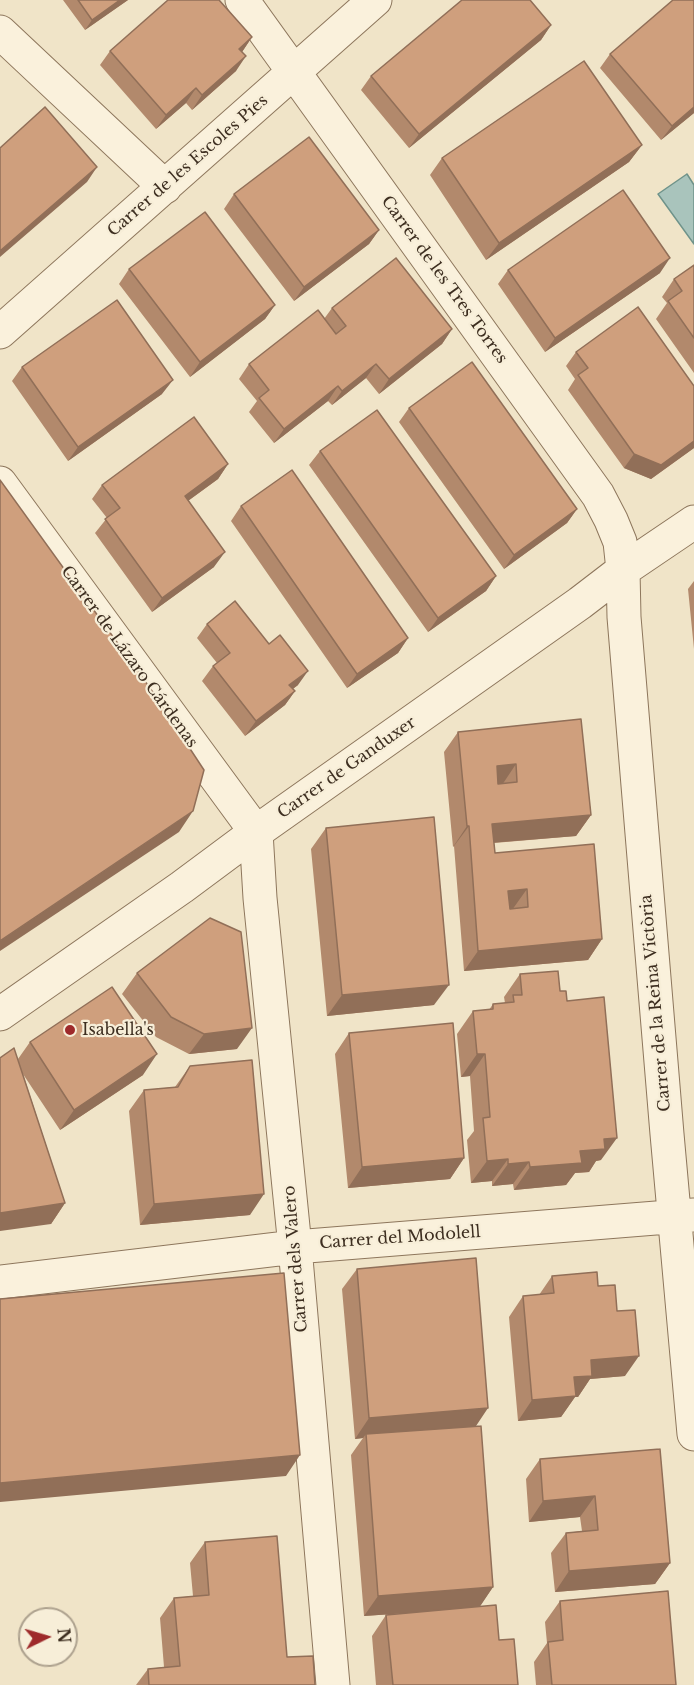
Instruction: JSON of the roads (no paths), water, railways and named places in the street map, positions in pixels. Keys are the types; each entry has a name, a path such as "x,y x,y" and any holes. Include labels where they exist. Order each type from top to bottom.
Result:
{"street":[{"name":"Carrer de les Tres Torres","path":"242,0 598,495 620,542 623,570"},
{"name":"Carrer de les Escoles Pies","path":"0,332 375,0"},
{"path":"0,32 165,186"},
{"name":"Carrer de Lázaro Cárdenas","path":"0,483 256,832"},
{"name":"Carrer de Ganduxer","path":"0,1014 182,887 623,570 694,522"},
{"name":"Carrer de la Reina Victòria","path":"623,570 624,617 666,1122 685,1216 694,1434"},
{"name":"Carrer dels Valero","path":"256,832 260,898 295,1247 333,1685"},
{"name":"Carrer del Modolell","path":"0,1282 295,1247 685,1216"}],"water":[{"path":"687,174 694,185 694,244 658,194"}],"place":[{"name":"Isabella's","path":"70,1030"}]}
